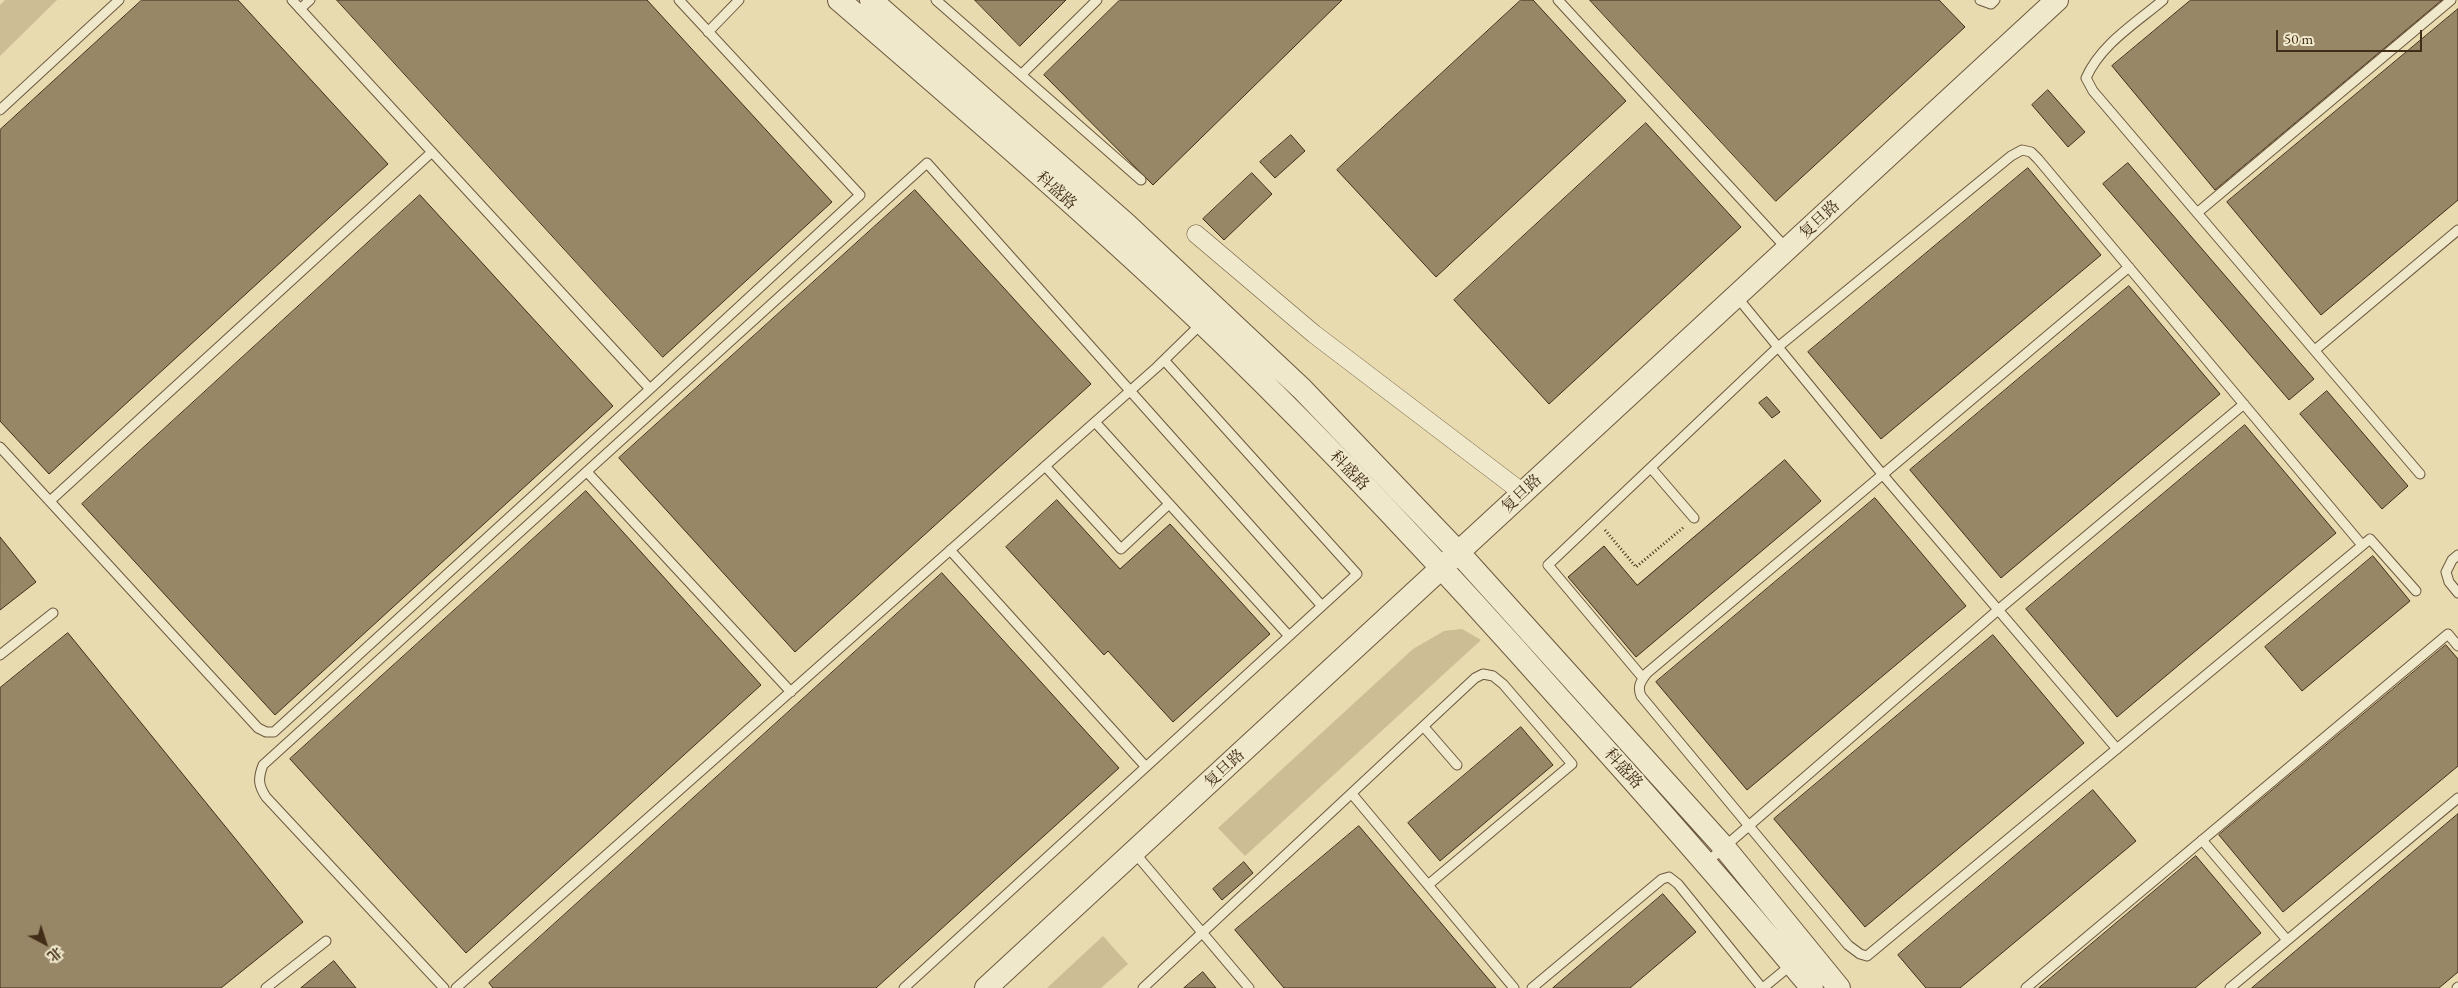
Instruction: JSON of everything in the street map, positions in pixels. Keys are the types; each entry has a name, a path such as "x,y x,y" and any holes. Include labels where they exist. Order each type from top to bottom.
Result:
{"street":[{"name":"科盛路","path":"839,0 1209,315 1302,389 1460,553 1724,847 1801,957 1812,988"},
{"name":"科盛路","path":"871,0 1126,224 1443,568 1707,862 1801,957 1839,988"},
{"name":"复旦路","path":"986,988 1460,553 2057,0"},
{"path":"1196,234 1314,334 1523,493"}],"lane":[{"path":"0,110 119,0"},
{"path":"292,0 650,389"},
{"path":"300,9 310,0"},
{"path":"0,447 258,728 266,732 274,732 860,195 679,0"},
{"path":"708,32 739,0"},
{"path":"936,0 1141,180"},
{"path":"1022,74 1097,0"},
{"path":"1558,0 1788,249"},
{"path":"1980,0 1990,4 1995,0"},
{"path":"2164,0 2106,48 2092,64 2086,78 2093,91 2420,474"},
{"path":"2197,213 2451,0"},
{"path":"1643,678 1548,565 1778,347 2011,156 2022,150 2031,152 2038,159 2362,545"},
{"path":"50,501 432,152"},
{"path":"444,988 266,797 260,787 259,776 263,765 927,164 1131,390 1322,606"},
{"path":"2315,350 2458,230"},
{"path":"2129,267 1643,678 1638,689 1641,696 1848,944 1860,954 1867,956 2370,539 2416,591"},
{"path":"1737,296 1883,475 2117,749"},
{"path":"456,988 1131,390 1209,315"},
{"path":"904,988 1357,574 1164,360"},
{"path":"1707,862 1998,610 2244,404"},
{"path":"1095,422 1289,636"},
{"path":"1045,466 1120,549 1169,504"},
{"path":"1651,468 1694,518"},
{"path":"587,472 791,692"},
{"path":"950,550 1146,767"},
{"path":"2458,555 2452,560 2446,572 2449,582 2458,593"},
{"path":"0,655 52,613"},
{"path":"2026,988 2448,634 2458,646"},
{"path":"1143,988 1475,678 1483,674 1493,676 1503,684 1572,764 1428,885"},
{"path":"1424,726 1457,765"},
{"path":"1352,794 1514,988"},
{"path":"2230,988 2458,798"},
{"path":"2202,840 2287,940"},
{"path":"1134,852 1249,988"},
{"path":"1532,988 1662,879 1670,877 1678,884 1762,988 1801,957"},
{"path":"266,988 326,941"}],"path":[{"path":"1596,519 1636,567 1694,518"}],"shaded area":[{"path":"5,0 57,0 0,56 0,5"},
{"path":"1462,629 1481,640 1245,856 1218,828 1413,649 1444,631"},
{"path":"1103,936 1128,964 1101,988 1047,988"}],"building":[{"path":"142,0 238,0 388,164 49,474 0,421 0,130"},
{"path":"337,0 647,0 832,202 663,357"},
{"path":"975,0 1066,0 1020,46"},
{"path":"1120,0 1342,0 1153,185 1044,75"},
{"path":"1521,0 1533,0 1626,101 1436,277 1337,170"},
{"path":"1590,0 1939,0 1965,27 1776,201"},
{"path":"2191,0 2442,0 2215,190 2112,66"},
{"path":"2458,9 2458,200 2321,315 2227,202"},
{"path":"2048,90 2085,132 2068,147 2032,105"},
{"path":"1646,123 1741,227 1549,404 1454,300"},
{"path":"1291,135 1305,151 1275,178 1260,162"},
{"path":"2128,163 2314,379 2289,400 2103,184"},
{"path":"2028,168 2101,255 1881,439 1808,352"},
{"path":"1252,173 1272,194 1224,240 1203,219"},
{"path":"915,190 1091,384 795,652 619,458"},
{"path":"420,195 613,406 275,715 82,504"},
{"path":"2129,286 2220,394 2001,578 1910,470"},
{"path":"2327,391 2408,486 2382,509 2300,414"},
{"path":"1767,397 1780,412 1772,418 1759,403"},
{"path":"2245,425 2336,533 2117,717 2026,609"},
{"path":"1785,460 1821,501 1636,657 1568,577 1604,546 1637,585"},
{"path":"586,491 761,685 466,953 290,759"},
{"path":"1875,498 1966,606 1747,790 1656,682"},
{"path":"1057,500 1120,569 1170,524 1270,634 1173,722 1108,651 1104,655 1006,547"},
{"path":"0,537 36,582 0,610"},
{"path":"2373,556 2410,601 2302,691 2265,647"},
{"path":"942,573 1119,768 876,988 493,988 489,983"},
{"path":"68,633 303,922 221,988 0,988 0,688"},
{"path":"1993,635 2084,743 1865,927 1774,819"},
{"path":"2446,645 2458,659 2458,766 2283,912 2219,835"},
{"path":"1521,727 1553,765 1440,861 1408,823"},
{"path":"2093,790 2136,841 1960,988 1926,988 1898,955"},
{"path":"2458,814 2458,972 2439,988 2252,988"},
{"path":"1359,826 1496,988 1284,988 1235,930"},
{"path":"2196,856 2261,933 2195,988 2039,988"},
{"path":"1244,862 1253,873 1222,900 1213,889"},
{"path":"1663,894 1696,932 1630,988 1553,988"},
{"path":"334,961 356,988 301,988"},
{"path":"1203,972 1216,988 1184,988"}]}
